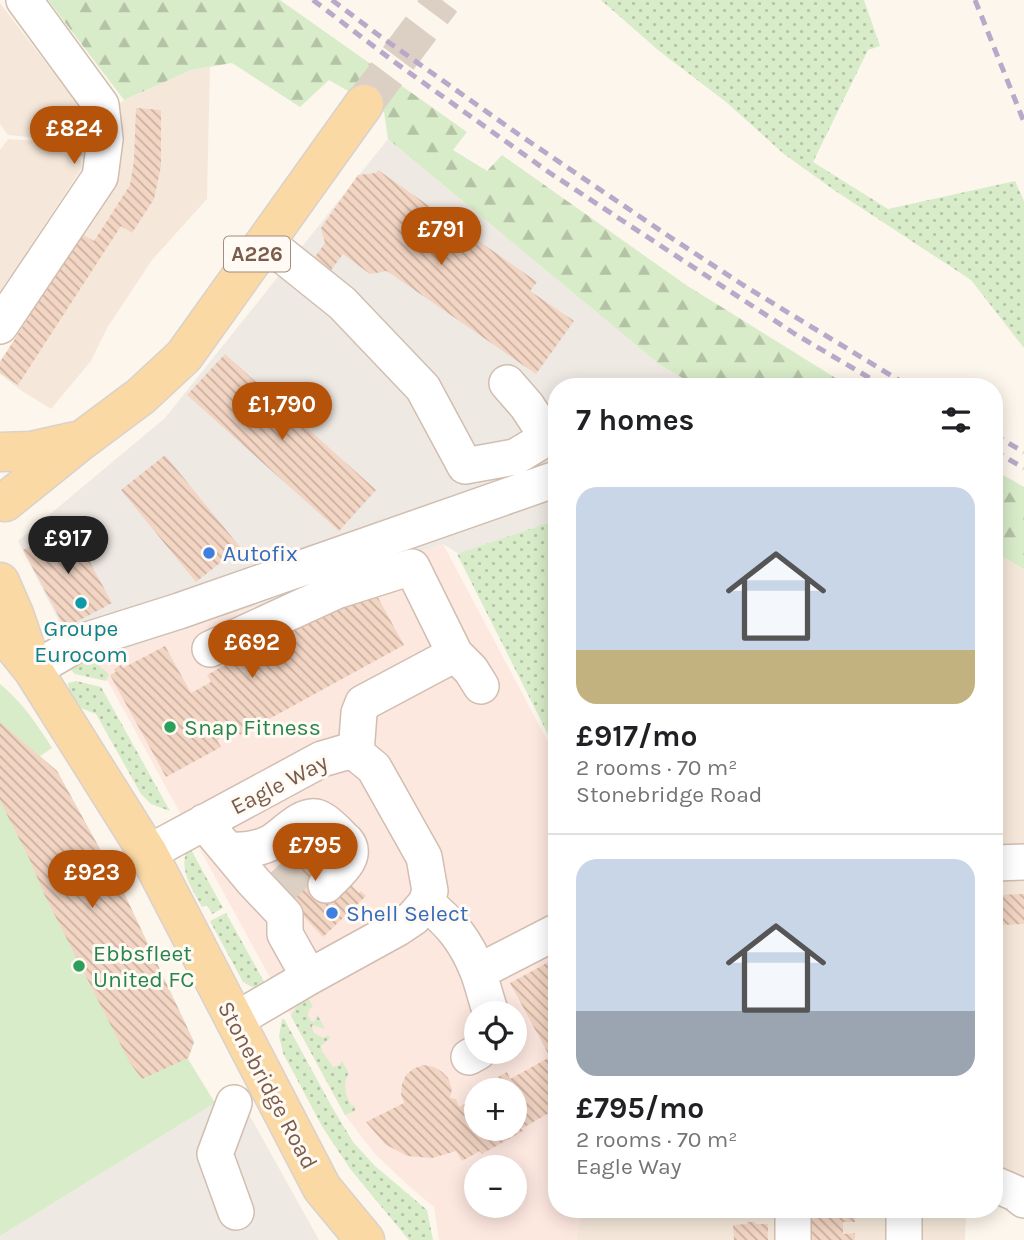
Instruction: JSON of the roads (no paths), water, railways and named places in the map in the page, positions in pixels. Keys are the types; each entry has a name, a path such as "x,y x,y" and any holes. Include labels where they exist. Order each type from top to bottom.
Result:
{"main road":[{"name":"A226","path":"2,499 141,396 184,355 363,104"},
{"name":"A226","path":"0,452 32,451 82,440"},
{"name":"Stonebridge Road","path":"0,582 33,670"},
{"name":"Stonebridge Road","path":"0,629 33,670 148,853 322,1188 365,1240"}],"street":[{"path":"0,326 100,177 105,139 101,105 24,0"},
{"path":"266,242 342,303 423,388 465,466 515,457 540,442 542,429 507,383"},
{"path":"33,670 81,642 179,611 548,482"},
{"path":"210,649 336,591 412,567 456,654 481,686"},
{"path":"356,753 359,713 363,704 456,654"},
{"name":"Eagle Way","path":"148,853 322,759 346,752 356,753 374,768 424,858 430,891 426,903"},
{"path":"309,978 292,922 274,930 239,887 273,847 304,819 313,817 320,818 349,845 351,855 348,862 334,872"},
{"path":"204,822 273,847"},
{"path":"1003,863 1024,862"},
{"path":"234,1021 398,928 413,918 426,903 446,919 460,937 478,972 487,1001"},
{"path":"478,972 548,936"},
{"path":"234,1103 215,1154 236,1212"},
{"path":"1003,1188 1024,1200"},
{"path":"793,1218 793,1240"},
{"path":"904,1218 904,1240"}],"tunnel":[{"path":"364,104 442,0"},
{"path":"309,837 335,863"},
{"path":"275,869 307,903"}],"railway":[{"path":"313,0 393,61 550,173 795,334 870,378"},
{"path":"332,0 518,134 667,235 895,378"},
{"path":"975,0 1024,122"},
{"path":"1003,440 1024,452"},
{"path":"1003,456 1024,468"}],"place":[{"name":"Autofix","path":"209,553"},
{"name":"Groupe Eurocom","path":"81,603"},
{"name":"Snap Fitness","path":"170,727"},
{"name":"Shell Select","path":"332,913"},
{"name":"Ebbsfleet United FC","path":"79,966"}]}
